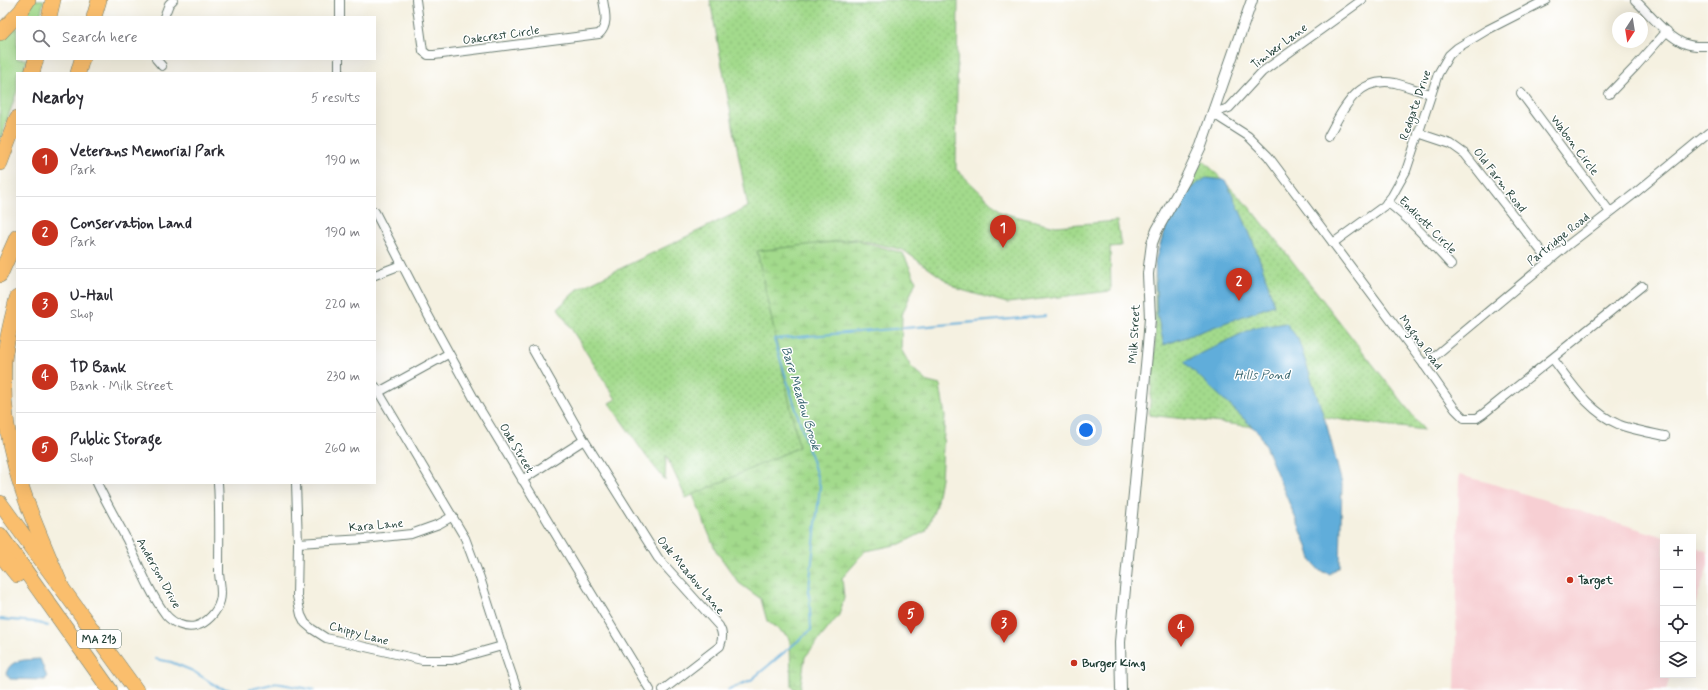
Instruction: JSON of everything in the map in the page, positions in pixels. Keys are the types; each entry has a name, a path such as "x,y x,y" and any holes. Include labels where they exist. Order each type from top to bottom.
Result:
{"highway":[{"path":"16,16 28,0"},
{"path":"49,16 53,0"},
{"path":"94,16 98,0"},
{"path":"0,33 16,16"},
{"path":"32,72 36,60"},
{"path":"78,72 82,60"},
{"path":"0,163 16,121"},
{"path":"0,274 16,239"},
{"path":"16,303 4,361 1,396 5,435 16,482"},
{"path":"17,484 62,588"},
{"path":"0,503 62,588"},
{"path":"0,535 107,686"},
{"path":"0,554 107,686"},
{"name":"MA 213","path":"62,588 136,690"}],"street":[{"path":"164,16 169,4 173,0"},
{"path":"340,0 340,16"},
{"name":"Oakcrest Circle","path":"416,0 423,51 428,55 434,55 599,34 606,25 603,0"},
{"name":"Milk Street","path":"1121,690 1120,642 1150,318 1148,274 1149,256 1156,230 1194,162 1201,146 1252,0"},
{"name":"Timber Lane","path":"1212,113 1228,108 1262,72 1362,0"},
{"name":"Redgate Drive","path":"1333,243 1387,202 1399,185 1406,171 1430,94 1444,62 1457,48 1486,30 1546,0"},
{"path":"1635,0 1667,31 1686,44 1696,47 1708,46"},
{"path":"1609,94 1667,31"},
{"path":"157,60 162,66"},
{"path":"339,60 339,72"},
{"path":"1328,137 1344,107 1353,96 1370,84 1383,82 1395,83 1430,94"},
{"name":"Wabon Circle","path":"1521,93 1610,212"},
{"name":"Magna Road","path":"1212,113 1259,146 1268,156 1424,365 1455,409 1464,418 1477,418 1483,414 1642,286"},
{"name":"Partridge Road","path":"1424,365 1708,132"},
{"name":"Old Farm Road","path":"1418,133 1451,144 1465,154 1549,261"},
{"name":"Endicott Circle","path":"1387,202 1410,221 1451,265"},
{"name":"Oak Street","path":"376,214 448,354 522,480 650,690"},
{"path":"376,275 401,265"},
{"name":"Oak Meadow Lane","path":"533,350 584,440 658,558 722,632 722,640 716,650 663,690"},
{"path":"448,354 377,389 453,516 467,543 517,690"},
{"path":"1553,359 1584,399 1604,416 1620,425 1665,436"},
{"path":"522,480 584,440"},
{"name":"Anderson Drive","path":"98,484 144,575 167,615 177,624 186,627 194,627 201,625 209,619 220,601 222,588 219,572 220,541 218,484"},
{"name":"Chippy Lane","path":"296,484 298,605 305,623 318,634 326,638 422,660 452,660 502,646"},
{"name":"Kara Lane","path":"298,543 364,539 411,534 439,524 453,516"}],"shaded area":[{"path":"1459,475 1490,483 1660,536 1660,678 1670,678 1666,690 1455,690"},
{"path":"1696,547 1706,551 1708,555 1708,565 1696,601"}],"green space":[{"path":"34,0 44,0 40,16 23,16"},
{"path":"710,0 958,0 956,169 1002,213 1056,226 1117,221 1121,246 1110,247 1111,291 1007,303 958,289 903,250 856,239 757,251 799,447 686,498 666,455 665,480 646,456 609,403 616,399 558,308 578,289 748,207"},
{"path":"16,24 16,60 27,60 23,72 16,72 16,94 0,141 0,40"},
{"path":"1203,160 1254,212 1424,430 1319,416 1269,450 1257,427 1149,415 1155,344 1156,261 1163,234"},
{"path":"855,240 903,253 916,281 902,315 901,349 911,367 928,382 940,385 945,416 941,478 936,506 926,531 900,544 866,551 842,578 844,598 839,615 805,657 800,690 796,690 791,686 790,638 767,621 761,599 739,583 716,551 662,420 664,311 759,248"}],"water":[{"path":"1206,178 1225,180 1253,241 1274,305 1164,345 1157,314 1155,261 1166,227 1192,187"},
{"name":"Hills Pond","path":"1286,323 1298,339 1327,426 1342,484 1340,566 1330,574 1320,571 1312,562 1306,543 1260,434 1184,362 1253,328"},
{"path":"40,659 47,677 45,680 10,679 6,674 11,665 15,662"}],"waterway":[{"name":"Bare Meadow Brook","path":"728,690 751,680 811,630 809,589 820,486 774,339 1046,316"},
{"name":"Bare Meadow Brook","path":"0,619 35,622 48,626"},
{"name":"Bare Meadow Brook","path":"156,659 171,662 193,671 218,687 231,690"},
{"name":"Bare Meadow Brook","path":"248,690 276,683 314,690"}],"place":[{"name":"Veterans Memorial Park","path":"1003,248"},
{"name":"Conservation Land","path":"1239,301"},
{"name":"Target","path":"1570,580"},
{"name":"Public Storage","path":"911,634"},
{"name":"U-Haul","path":"1004,643"},
{"name":"TD Bank","path":"1181,647"},
{"name":"Burger King","path":"1074,663"}]}
